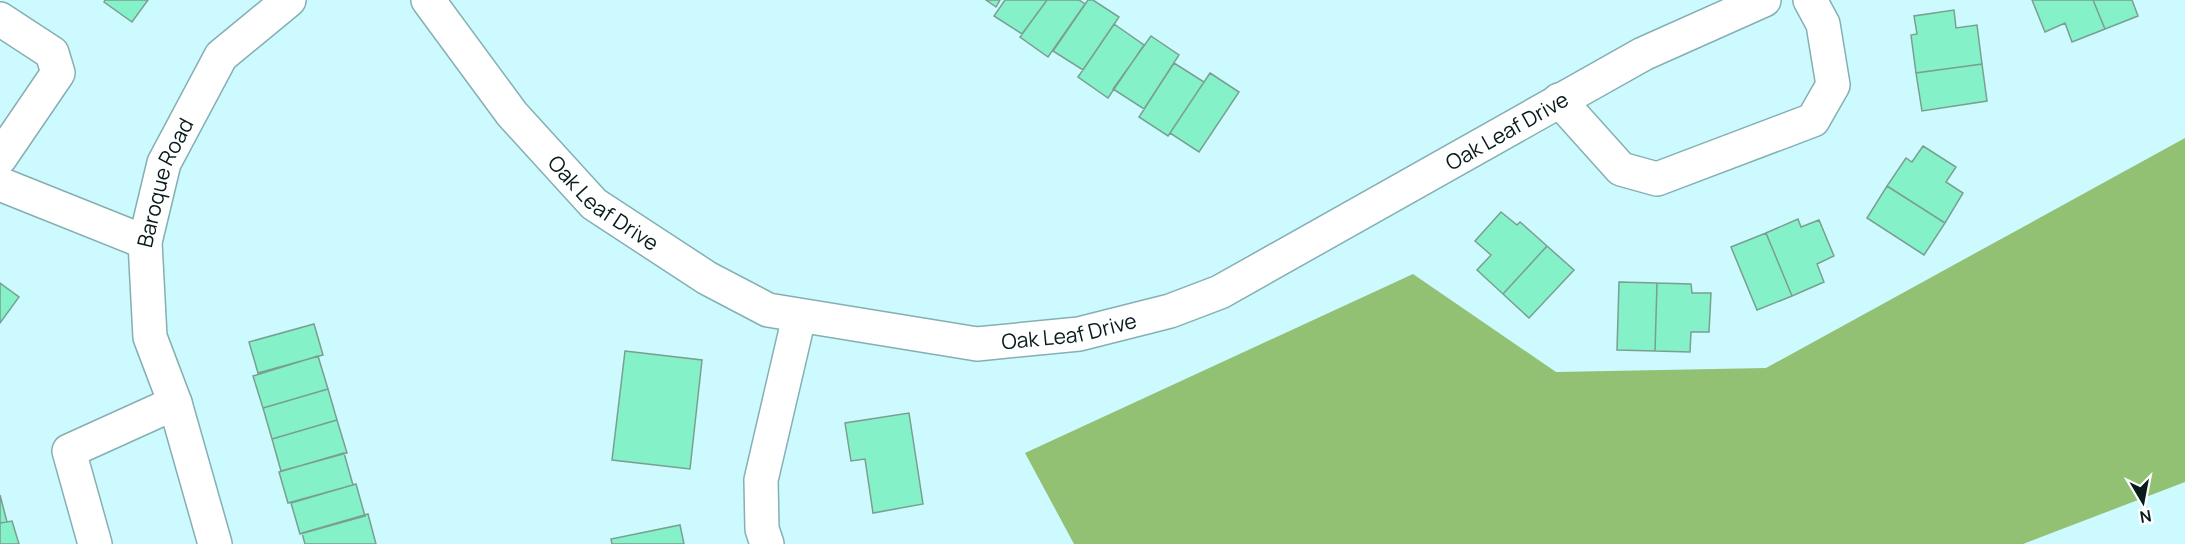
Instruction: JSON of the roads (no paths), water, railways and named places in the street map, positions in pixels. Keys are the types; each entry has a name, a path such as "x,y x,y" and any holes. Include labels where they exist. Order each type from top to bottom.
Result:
{"street":[{"name":"Baroque Road","path":"215,544 175,403 150,337 145,243 164,163 220,56 289,0"},
{"name":"Oak Leaf Drive","path":"428,0 512,114 594,204 707,278 768,310 798,317 977,344 1079,334 1170,311 1220,292 1643,54 1764,0"},
{"path":"1559,100 1621,169 1657,179 1813,120 1833,85 1823,24 1810,0"},
{"path":"0,19 52,53 58,73 0,158"},
{"path":"0,184 145,243"},
{"path":"766,544 762,529 761,480 798,317"},
{"path":"95,544 69,451 175,403"}]}
